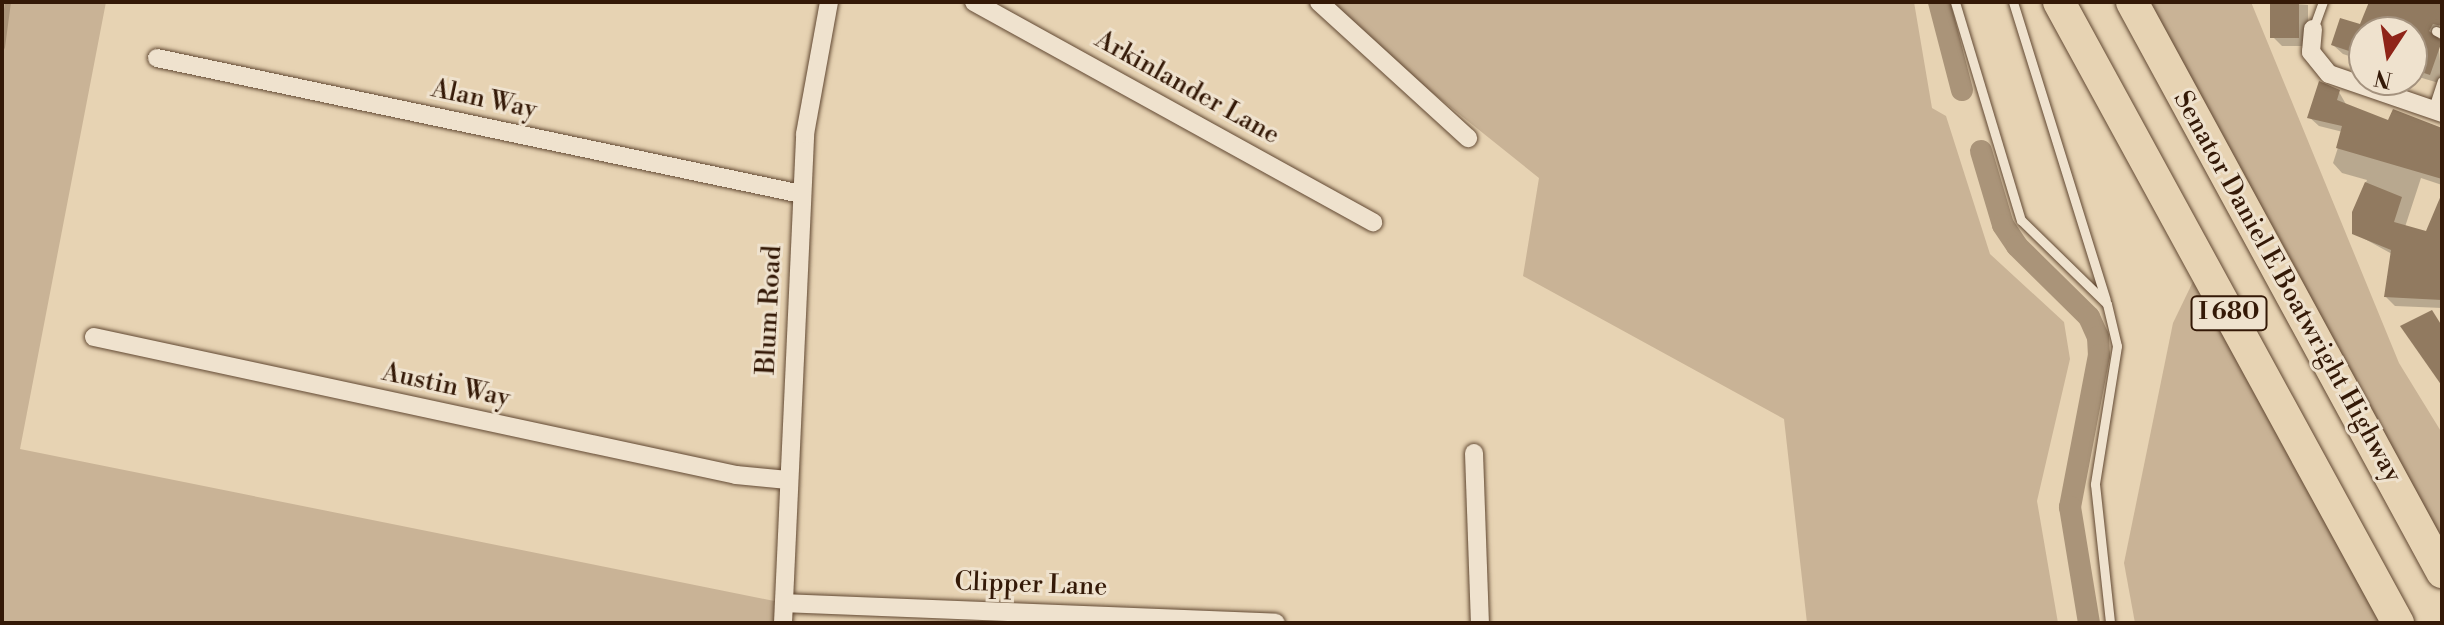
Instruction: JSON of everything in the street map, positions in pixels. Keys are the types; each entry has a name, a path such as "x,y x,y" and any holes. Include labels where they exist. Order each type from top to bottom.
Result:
{"highway":[{"name":"I 680","path":"2059,2 2398,623"},
{"name":"Senator Daniel E Boatwright Highway","path":"2132,2 2442,572"}],"street":[{"name":"Blum Road","path":"783,623 805,134 829,2"},
{"name":"Arkinlander Lane","path":"974,2 1373,222"},
{"path":"1319,2 1468,138"},
{"path":"2313,29 2311,52 2329,74 2438,110"},
{"name":"Alan Way","path":"157,58 801,194"},
{"name":"Austin Way","path":"94,337 736,475 788,480"},
{"path":"1474,453 1480,623"},
{"name":"Clipper Lane","path":"784,603 1276,623"}],"lane":[{"path":"1955,2 2021,220 2107,304"},
{"path":"2013,2 2107,304 2117,346 2095,484 2110,623"},
{"path":"2313,29 2323,2"},
{"path":"2438,110 2442,81"}],"shaded area":[{"path":"2,2 106,2 20,449 784,603 783,623 2,623"},
{"path":"1319,2 1914,2 1932,108 1946,116 1990,254 2064,322 2070,359 2037,501 2058,623 1807,623 1784,419 1523,276 1539,178"},
{"path":"2132,2 2251,2 2399,363 2442,433 2442,572"},
{"path":"2202,263 2399,623 2135,623 2124,563 2173,323"}],"building":[{"path":"2270,2 2299,2 2299,38 2270,38"},
{"path":"2369,2 2442,2 2442,26 2433,24 2429,31 2442,41 2430,75 2428,16 2363,16"},
{"path":"2340,18 2348,20 2348,51 2331,45"},
{"path":"2319,81 2340,90 2337,100 2388,120 2393,109 2442,128 2442,179 2336,148 2342,126 2307,118"},
{"path":"2365,182 2402,197 2394,222 2426,231 2442,193 2442,300 2384,297 2391,250 2352,234 2352,212"},
{"path":"2432,310 2442,326 2442,386 2400,326"}],"waterway":[{"path":"2,47 8,2"},
{"path":"1939,2 1962,90"},
{"path":"1981,151 2003,225 2017,246 2089,317 2098,337 2099,355 2070,507 2089,623"}]}
